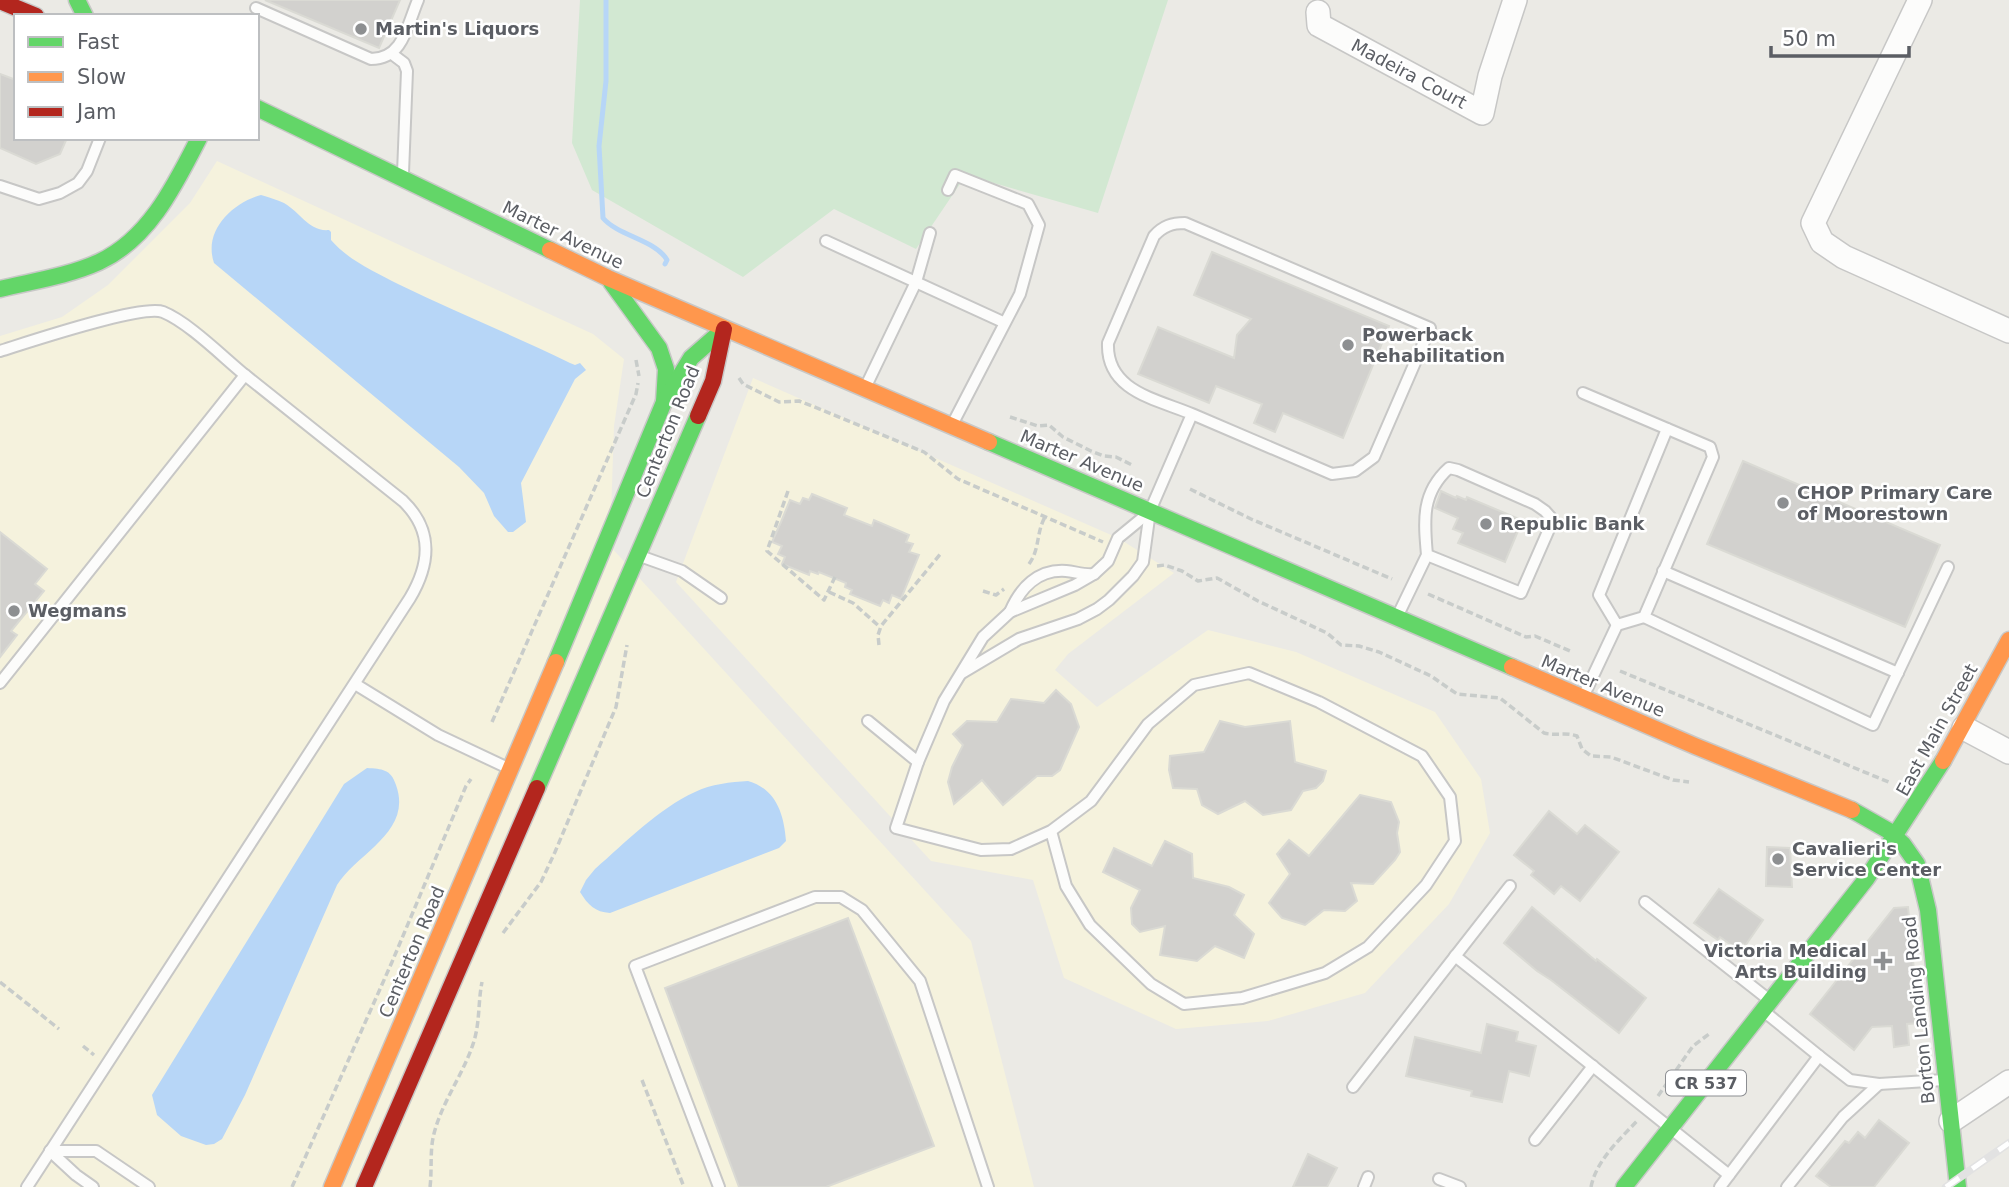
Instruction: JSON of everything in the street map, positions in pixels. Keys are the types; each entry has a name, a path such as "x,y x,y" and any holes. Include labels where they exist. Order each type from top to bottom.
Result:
{"main road":[{"path":"0,1 31,14"},
{"name":"Marter Avenue","path":"259,109 608,278 1695,746 1862,814 1896,838"},
{"path":"0,289 98,262 114,254 128,243 157,211 199,140"},
{"path":"608,278 642,321 658,348 666,367 664,402"},
{"name":"Centerton Road","path":"332,1187 664,402 691,358 724,329"},
{"name":"Centerton Road","path":"364,1187 713,381 724,329"},
{"name":"East Main Street","path":"1896,838 1964,727 2001,674 2009,640"},
{"name":"CR 537","path":"1624,1187 1896,838"},
{"name":"Borton Landing Road","path":"1896,838 1917,864 1928,910 1958,1187"}],"street":[{"name":"Madeira Court","path":"1318,12 1319,25 1482,113 1490,76 1515,0"},
{"path":"1920,0 1813,223 1822,242 1844,257 2009,331"},
{"path":"1964,727 2009,752"},
{"path":"1951,1121 2009,1082"}],"lane":[{"path":"256,8 371,59 383,59 398,47 418,0"},
{"path":"392,54 404,63 407,71 403,119 403,179"},
{"path":"0,186 38,199 60,193 78,183 87,171 99,140"},
{"path":"948,190 955,175 1028,204 1039,225 1020,294 951,426"},
{"path":"1185,223 1430,328 1374,457 1355,471 1332,474 1192,414 1128,387 1111,369 1107,356 1108,343 1154,236 1168,225 1185,223"},
{"path":"865,389 916,282 930,233"},
{"path":"826,241 1003,322"},
{"path":"0,351 130,313 153,309 174,317 403,502 416,516 426,552 420,582 27,1187"},
{"path":"0,683 245,374"},
{"path":"1583,393 1710,447 1713,457 1644,617"},
{"path":"962,673 1019,639 1078,619 1109,600 1133,576 1143,562 1150,511 1192,414"},
{"path":"1617,625 1599,595 1667,429"},
{"path":"1397,618 1427,555 1424,512 1439,477 1449,468 1535,505 1553,520 1521,593 1427,555"},
{"path":"1051,831 1066,886 1090,925 1152,984 1184,1003 1242,998 1325,973 1368,947 1426,886 1455,841 1450,797 1422,756 1319,702 1249,673 1194,685 1148,724 1091,801 1051,831 1010,849 981,850 896,828 918,762 944,701 983,637 1010,612 1075,585 1094,573 1108,561 1118,538 1150,511"},
{"path":"638,555 682,570 721,597"},
{"path":"1583,698 1617,625 1644,617 1873,724 1948,567"},
{"path":"1010,612 1020,591 1041,576 1065,571 1094,573"},
{"path":"1664,571 1898,673"},
{"path":"355,684 438,735 510,769"},
{"path":"868,721 918,762"},
{"path":"1353,1087 1510,886"},
{"path":"719,1187 635,966 815,897 841,897 862,910 920,981 988,1187"},
{"path":"1645,902 1767,1006 1819,1056 1850,1080 1880,1084 1947,1080"},
{"path":"1455,956 1730,1175"},
{"path":"1720,1187 1819,1056"},
{"path":"1535,1140 1593,1066"},
{"path":"1787,1187 1843,1117 1880,1084"},
{"path":"50,1151 93,1187"},
{"path":"50,1151 96,1151 149,1187"},
{"path":"1439,1179 1460,1187"}],"path":[{"path":"492,722 636,394 639,374 635,360 643,356"},
{"path":"739,378 743,384 779,402 799,401 812,405 924,452 958,479 1105,543"},
{"path":"1010,417 1038,426 1049,425 1063,437 1091,451 1116,457 1132,465"},
{"path":"1190,489 1251,519 1392,579"},
{"path":"788,491 779,521 767,547 768,553 824,600 835,577"},
{"path":"1028,565 1036,553 1038,531 1045,517"},
{"path":"879,645 880,627 942,552"},
{"path":"1152,566 1165,565 1182,570 1198,581 1217,578 1258,601 1327,633 1341,645 1379,652 1430,676 1457,694 1500,698 1544,733 1570,733 1577,736 1582,749 1591,756 1611,757 1673,780 1689,782"},
{"path":"983,591 992,595 999,594 1010,584"},
{"path":"829,593 853,603 880,627"},
{"path":"1428,594 1527,637 1535,636 1570,651"},
{"path":"499,938 541,882 555,852 616,707 628,639"},
{"path":"1620,671 1891,783"},
{"path":"292,1187 471,779"},
{"path":"430,1187 433,1140 473,1044 479,1023 482,978"},
{"path":"0,982 59,1029"},
{"path":"1658,1096 1693,1046 1714,1031"},
{"path":"83,1046 95,1054 88,1064"},
{"path":"642,1080 684,1187"},
{"path":"1591,1187 1607,1153 1637,1121"}],"shaded area":[{"path":"217,161 593,334 624,359 614,426 610,546 971,941 1034,1187 0,1187 0,336 62,317 108,285 190,203"},
{"path":"753,378 1118,538 1174,573 1068,654 1055,670 1097,707 1208,630 1296,652 1435,712 1481,779 1490,833 1449,904 1365,993 1268,1021 1176,1029 1064,978 1033,880 931,861 676,582"}],"green space":[{"path":"580,0 1168,0 1098,213 966,175 916,249 834,209 743,277 592,190 572,143"}],"water":[{"path":"261,195 284,203 310,225 329,230 331,240 338,247 371,270 570,363 580,363 586,370 575,379 521,483 526,522 513,532 508,532 494,516 484,493 459,467 214,263 213,240 222,220 240,204"},
{"path":"367,768 381,770 391,776 399,801 397,816 380,841 337,885 245,1095 222,1139 206,1145 181,1136 157,1115 152,1095 344,784"},
{"path":"748,781 765,790 777,804 786,841 779,848 610,913 596,909 583,897 580,892 595,869 668,807 708,787"}],"building":[{"name":"Martin's Liquors","path":"265,0 400,0 379,48"},
{"path":"0,74 14,79 14,140 66,140 60,154 36,164 0,148"},
{"name":"Powerback Rehabilitation","path":"1212,252 1389,326 1343,438 1283,413 1275,432 1254,423 1262,404 1216,386 1209,403 1138,374 1158,327 1234,358 1237,335 1251,319 1194,295"},
{"name":"CHOP Primary Care of Moorestown","path":"1743,461 1940,545 1905,627 1707,544"},
{"name":"Republic Bank","path":"1441,491 1456,498 1457,496 1466,500 1467,497 1519,519 1514,529 1518,531 1505,562 1458,543 1463,533 1453,529 1458,518 1435,508"},
{"path":"812,494 847,508 844,515 872,526 874,520 909,535 906,542 913,544 909,552 919,555 901,599 892,595 889,603 883,600 880,606 850,594 852,590 845,587 846,583 819,572 810,571 809,575 782,564 785,557 778,554 782,546 772,542 790,500 800,504 803,498 809,500"},
{"name":"Wegmans","path":"0,532 47,569 35,584 44,591 11,631 17,635 0,657"},
{"path":"1056,690 1071,704 1079,727 1060,770 1052,776 1037,776 1003,805 982,780 954,804 948,782 963,745 953,734 967,721 997,722 1011,699 1044,703"},
{"path":"1220,721 1245,727 1290,721 1295,762 1326,771 1323,781 1316,788 1303,791 1291,810 1263,815 1245,801 1218,814 1202,805 1197,789 1173,788 1169,770 1170,756 1204,752"},
{"path":"1360,795 1391,802 1399,822 1397,833 1400,852 1395,860 1373,884 1351,883 1357,901 1345,911 1324,910 1305,925 1282,918 1269,903 1290,874 1277,854 1289,840 1309,856"},
{"path":"1549,811 1577,834 1585,825 1619,852 1580,901 1561,886 1554,894 1531,875 1534,871 1514,855"},
{"path":"1165,841 1192,854 1193,878 1229,887 1244,895 1234,915 1254,934 1244,958 1215,946 1197,961 1160,955 1165,926 1140,932 1132,924 1131,908 1140,890 1103,872 1114,848 1152,866"},
{"name":"Cavalieri's Service Center","path":"1767,847 1790,848 1792,887 1766,886"},
{"path":"1719,889 1763,920 1745,946 1743,944 1738,950 1694,923"},
{"path":"1532,907 1596,961 1597,959 1646,998 1619,1033 1504,943"},
{"name":"Victoria Medical Arts Building","path":"1908,907 1919,1023 1907,1024 1909,1045 1894,1047 1892,1026 1872,1027 1854,1050 1810,1014 1894,908"},
{"path":"848,918 934,1146 826,1187 739,1187 665,988"},
{"path":"1487,1024 1518,1032 1516,1041 1536,1046 1529,1076 1509,1071 1502,1102 1471,1096 1472,1091 1406,1076 1415,1037 1481,1053"},
{"path":"1879,1120 1909,1143 1874,1187 1831,1187 1816,1176 1845,1141 1849,1143 1858,1132 1865,1138"},
{"path":"1308,1154 1337,1168 1327,1187 1293,1187"}],"waterway":[{"path":"606,0 606,81 599,146 603,218 662,253 667,260 665,264"}],"railway":[{"path":"1946,1187 2009,1143"}],"traffic: fast":[{"path":"77,0 84,14"},
{"path":"259,109 550,250"},
{"path":"0,289 75,271 117,252 132,240 159,209 198,140"},
{"path":"611,282 659,348 666,369 664,402"},
{"path":"556,662 664,402 691,358 724,329"},
{"path":"537,788 698,416"},
{"path":"989,442 1512,667"},
{"path":"1624,1187 1867,878 1943,761"},
{"path":"1852,810 1889,831 1903,844 1917,864 1928,910 1958,1187"}],"traffic: slow":[{"path":"550,250 608,278 989,442"},
{"path":"1943,761 2009,640"},
{"path":"332,1187 556,662"},
{"path":"1512,667 1852,810"}],"traffic: jam":[{"path":"0,1 31,14"},
{"path":"698,416 713,381 724,329"},
{"path":"364,1187 537,788"}],"place":[{"name":"Martin's Liquors","path":"361,29"},
{"name":"Powerback Rehabilitation","path":"1348,345"},
{"name":"CHOP Primary Care of Moorestown","path":"1783,503"},
{"name":"Republic Bank","path":"1486,524"},
{"name":"Wegmans","path":"14,611"},
{"name":"Cavalieri's Service Center","path":"1778,859"},
{"name":"Victoria Medical Arts Building","path":"1883,961"}]}
